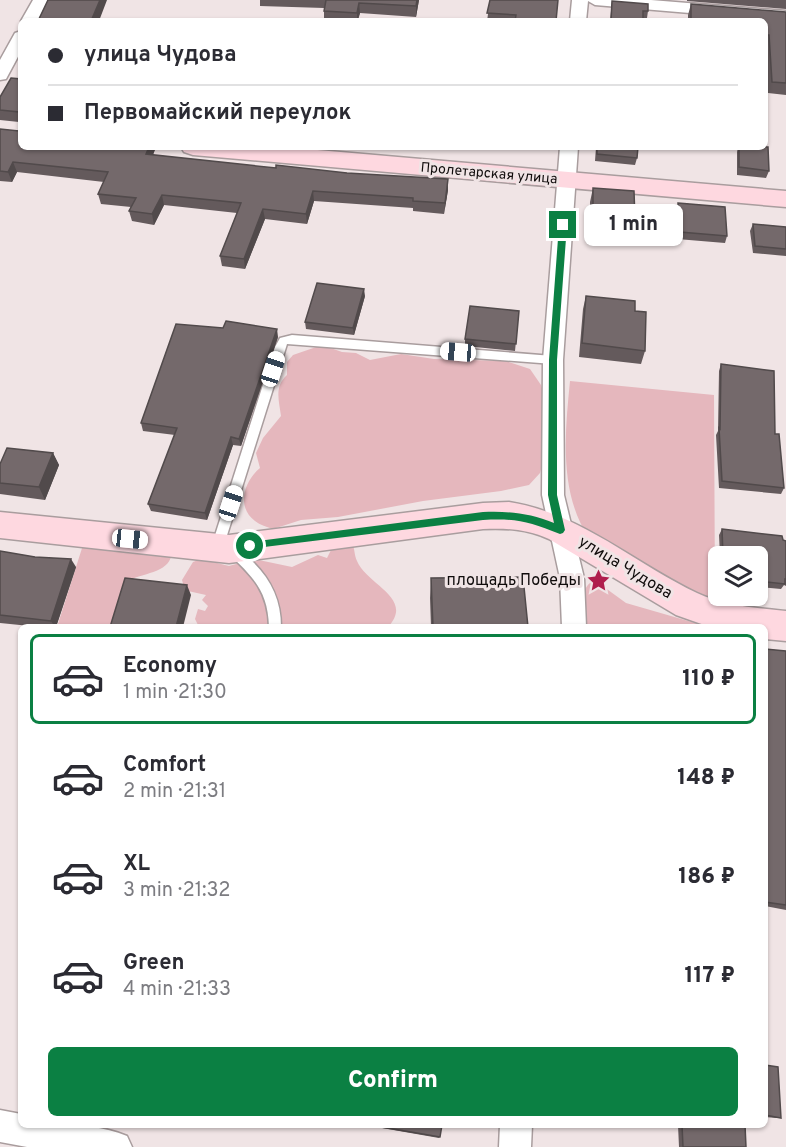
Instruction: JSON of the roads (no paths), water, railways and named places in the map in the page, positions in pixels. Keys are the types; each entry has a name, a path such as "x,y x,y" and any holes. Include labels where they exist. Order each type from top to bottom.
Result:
{"street":[{"path":"31,18 41,0"},
{"path":"578,18 580,0"},
{"path":"595,0 786,16"},
{"path":"0,75 18,42"},
{"name":"Пролетарская улица","path":"227,150 786,199"},
{"path":"569,150 553,360 553,495 572,578 574,624"},
{"name":"улица Чудова","path":"0,525 225,548 483,516 509,515 535,519 560,530 688,605 737,621 766,624"},
{"name":"улица Чудова","path":"768,624 786,626"},
{"path":"0,1126 116,1147"},
{"path":"514,1147 516,1128"}],"lane":[{"path":"275,624 276,609 269,590 256,572 225,548 280,347 284,341 292,339 553,360"}],"place":[{"name":"площадь Победы","path":"599,581"}]}
